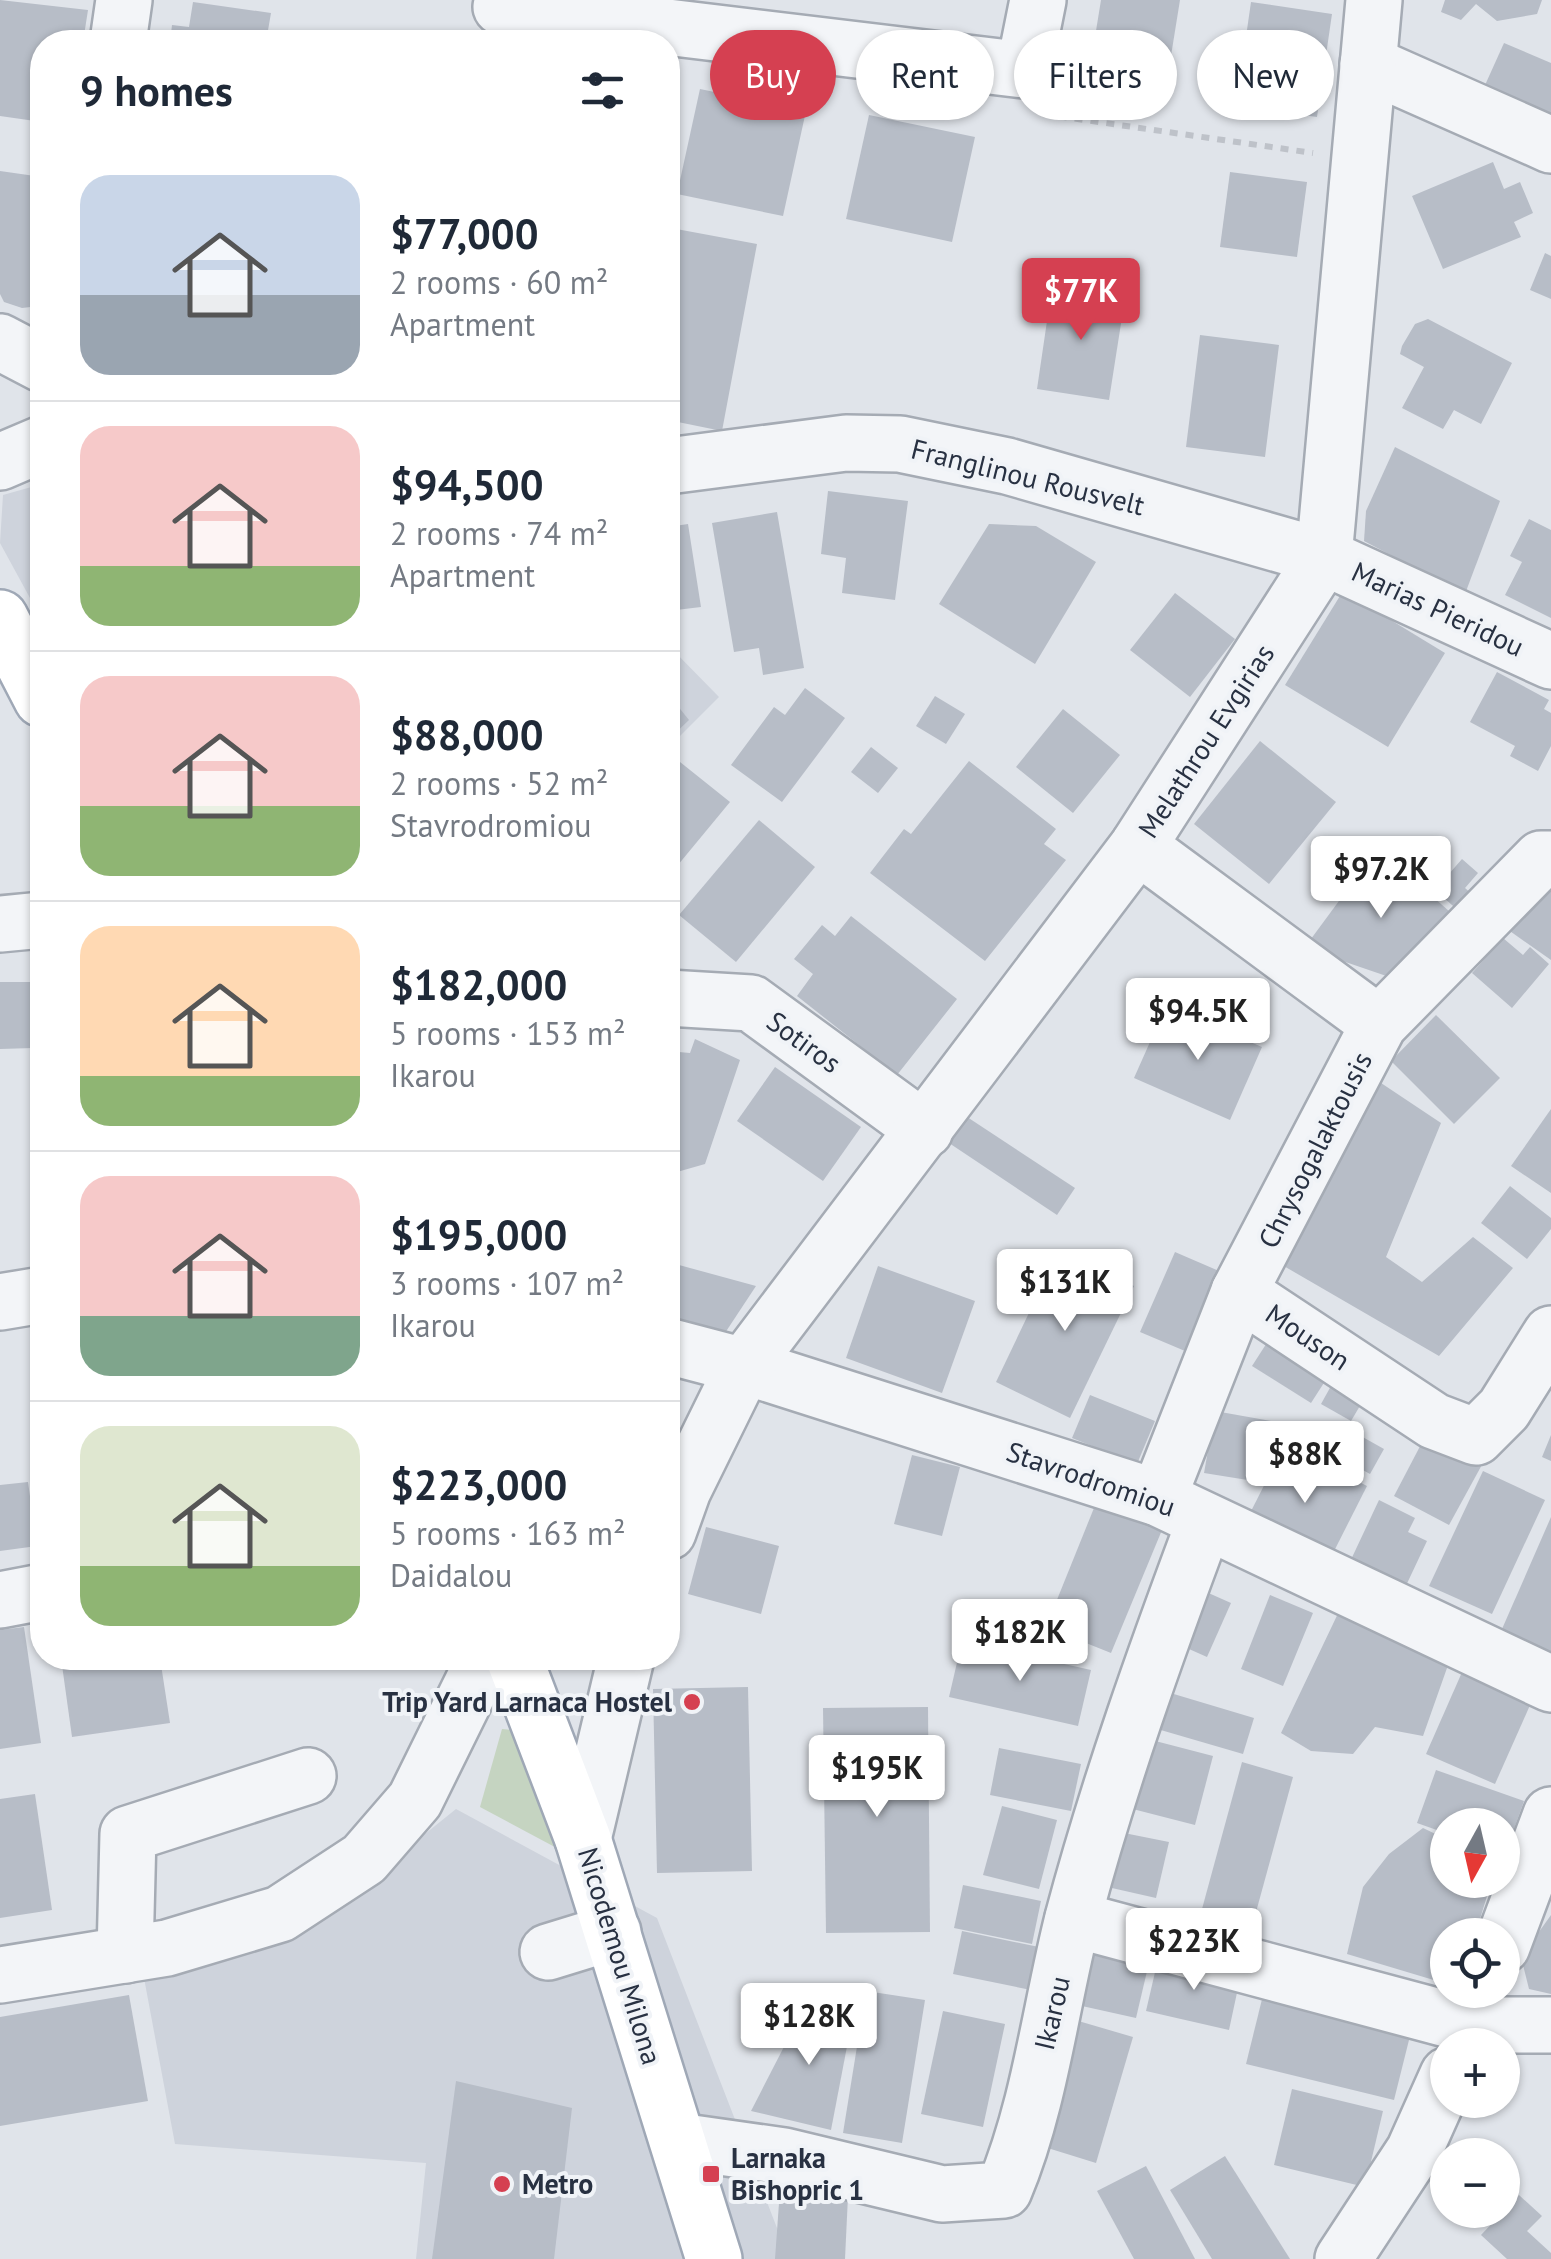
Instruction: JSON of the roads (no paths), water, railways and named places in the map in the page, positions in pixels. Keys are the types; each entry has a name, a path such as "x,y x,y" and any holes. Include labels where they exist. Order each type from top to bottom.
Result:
{"main road":[{"path":"0,618 30,675"},
{"name":"Nicodemou Milona","path":"519,1670 584,1838 714,2259"}],"street":[{"path":"120,30 124,0"},
{"path":"680,35 1024,70 1038,0"},
{"name":"Melathrou Evgirias","path":"680,1498 744,1366 1138,846 1324,558 1374,0"},
{"path":"499,17 628,30"},
{"path":"1368,64 1551,145"},
{"path":"0,342 30,358"},
{"name":"Franglinou Rousvelt","path":"680,464 846,443 900,444 1007,466 1324,558"},
{"path":"0,462 30,449"},
{"name":"Marias Pieridou","path":"1324,558 1551,661"},
{"path":"1138,846 1379,1024"},
{"name":"Chrysogalaktousis","path":"1182,1510 1239,1292 1379,1024 1541,859 1551,859"},
{"path":"0,924 30,921"},
{"name":"Sotiros","path":"680,999 750,1003 925,1130"},
{"name":"Mouson","path":"1239,1292 1434,1421 1476,1436 1504,1408 1550,1336"},
{"path":"0,1302 30,1297"},
{"name":"Stavrodromiou","path":"680,1349 744,1366 1182,1510 1551,1684"},
{"name":"Ikarou","path":"678,2140 784,2156 942,2194 1004,2190 1023,2145 1074,1918 1137,1702 1182,1510"},
{"path":"0,1600 30,1594"},
{"path":"0,1975 167,1948 280,1914 364,1859 414,1800 479,1670"},
{"path":"584,1838 623,1670"},
{"path":"124,1955 128,1834 308,1776"},
{"path":"1512,1918 1551,1815"},
{"path":"1074,1918 1472,2020 1551,2025"},
{"path":"548,1952 613,1932"},
{"path":"1344,2259 1414,2151 1430,2115"}],"place":[{"name":"Trip Yard Larnaca Hostel","path":"692,1702"},
{"name":"Larnaka Bishopric 1","path":"711,2174"},
{"name":"Metro","path":"502,2184"}]}
